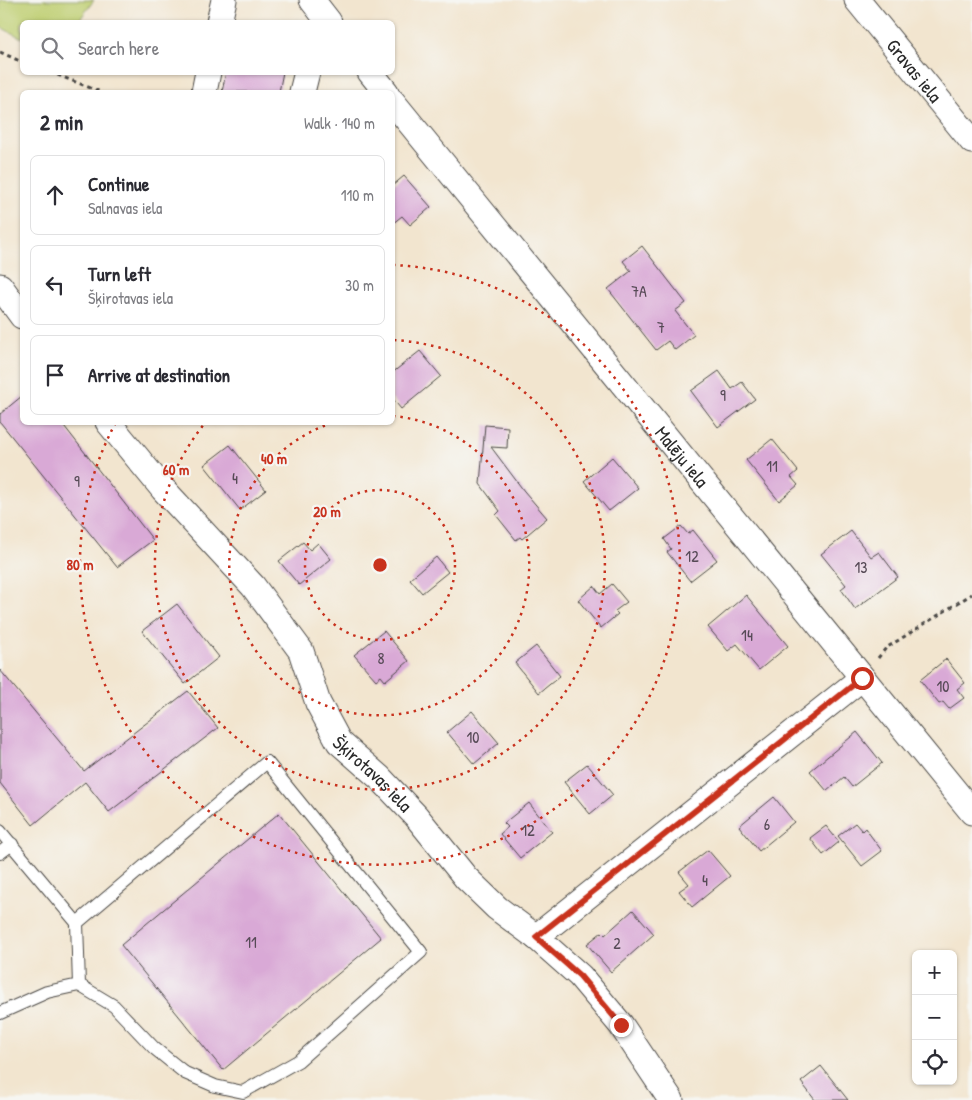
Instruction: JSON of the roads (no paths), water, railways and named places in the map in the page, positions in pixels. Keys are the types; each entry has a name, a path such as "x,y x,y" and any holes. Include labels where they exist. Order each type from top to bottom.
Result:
{"street":[{"path":"219,20 224,0"},
{"path":"312,0 327,20"},
{"name":"Gravas iela","path":"857,0 972,141"},
{"path":"204,90 207,75"},
{"path":"302,90 306,75"},
{"path":"372,75 384,90"},
{"name":"Malēju iela","path":"395,105 972,812"},
{"path":"0,286 20,313"},
{"name":"Šķirotavas iela","path":"110,425 163,489 253,586 300,651 318,703 339,742 380,778 416,816 466,878 498,908 536,937 580,976 621,1025 671,1100"},
{"path":"536,937 862,678"}],"lane":[{"path":"0,1013 47,992 80,985 114,1006 154,1048 185,1073 215,1086 243,1092 298,1062 421,952 267,762 77,923"},
{"path":"0,831 77,923 80,985"},
{"path":"0,853 12,844"}]}
